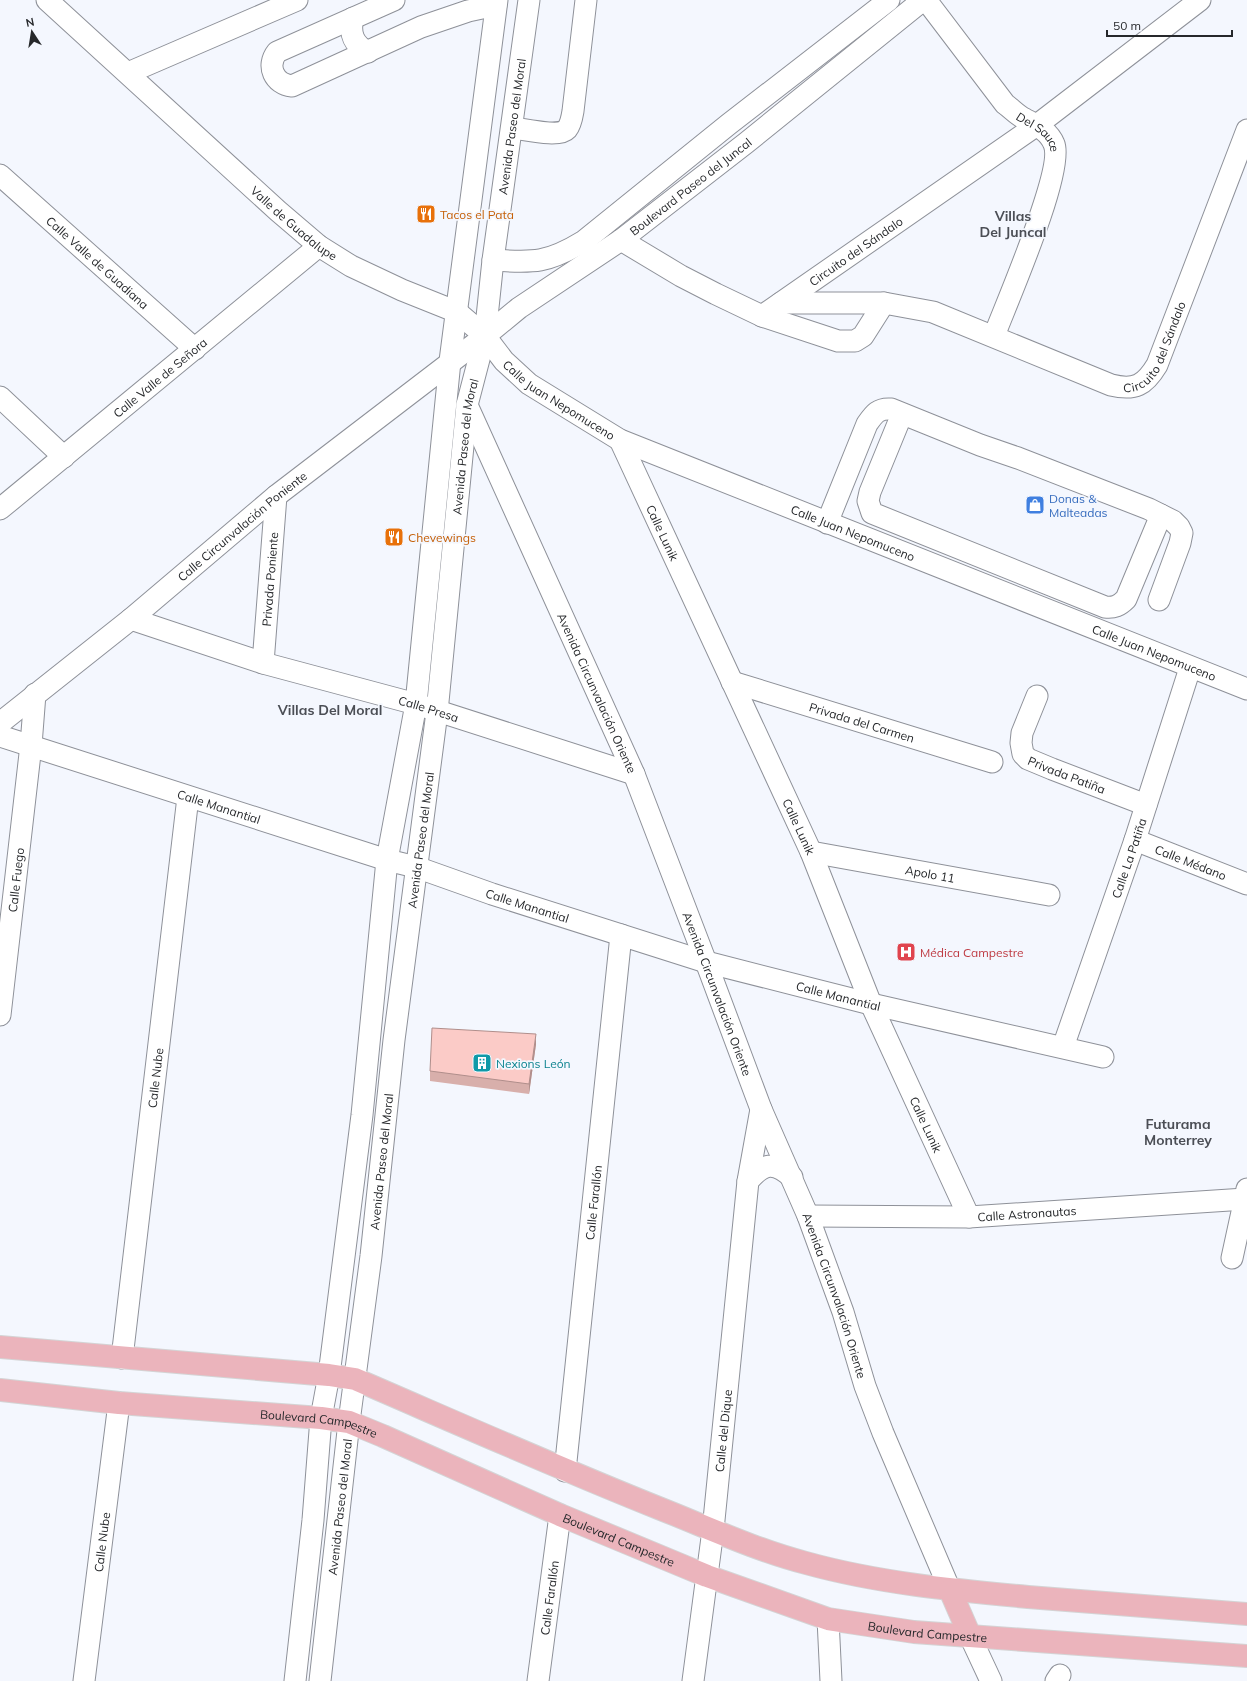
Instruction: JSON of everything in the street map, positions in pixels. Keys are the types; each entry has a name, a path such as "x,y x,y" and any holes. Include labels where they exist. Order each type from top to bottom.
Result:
{"main road":[{"path":"0,1347 329,1375 356,1379 565,1471 768,1552 844,1573 950,1590 1145,1607 1247,1614"},
{"name":"Boulevard Campestre","path":"0,1390 119,1403 321,1418 349,1422 384,1436 560,1515 707,1576 828,1618 901,1631 1247,1656"},
{"path":"950,1590 970,1636"}],"street":[{"name":"Valle de Guadalupe","path":"47,0 318,246 351,266 457,312 485,336"},
{"path":"128,73 297,0"},
{"path":"394,0 277,52 272,62 274,74 281,83 292,86 472,5 496,2"},
{"path":"516,0 512,48 519,76"},
{"name":"Avenida Paseo del Moral","path":"320,1681 349,1422 356,1379 371,1256 394,1040 437,712 467,405 485,336 493,260 529,0"},
{"path":"512,128 557,133 566,130 569,126 573,111 586,0"},
{"name":"Boulevard Paseo del Juncal","path":"493,260 533,261 547,259 565,252 584,241 729,124 889,0"},
{"name":"Boulevard Paseo del Juncal","path":"450,361 485,336 519,308 621,240 746,143 924,0"},
{"name":"Del Sauce","path":"924,0 1006,104 1016,113 1037,125 1049,136 1054,145 1055,168 1046,199 994,336"},
{"name":"Circuito del Sándalo","path":"762,316 1037,125 1200,0"},
{"name":"Avenida Paseo del Moral","path":"295,1681 313,1520 321,1418 329,1375 362,1115 387,860 416,704 450,361 496,2"},
{"path":"353,18 351,25 353,38 357,44 368,52"},
{"path":"729,124 746,143"},
{"name":"Circuito del Sándalo","path":"782,303 884,303 933,312 1111,385 1121,388 1132,388 1142,384 1158,365 1247,130"},
{"name":"Calle Valle de Guadiana","path":"0,175 195,350"},
{"path":"621,240 688,280 762,316 831,339 847,342 855,341 862,336 884,303"},
{"name":"Calle Valle de Señora","path":"0,510 195,350 318,246"},
{"name":"Calle Juan Nepomuceno","path":"485,336 504,362 529,384 620,440 1190,668 1247,689"},
{"name":"Calle Circunvalación Poniente","path":"0,723 131,619 276,496 450,361"},
{"path":"0,397 64,457"},
{"name":"Avenida Circunvalación Oriente","path":"467,405 634,774 761,1109 808,1216 843,1312 865,1386 880,1427 950,1590"},
{"path":"827,523 867,424 877,411 891,409 980,445 1083,482 1173,521 1182,534 1159,600"},
{"path":"902,414 870,492 868,501 872,513 1105,607 1114,608 1126,599 1161,515"},
{"name":"Calle Lunik","path":"620,440 811,852 871,1004 969,1217"},
{"name":"Privada Poniente","path":"263,663 276,496"},
{"name":"Calle Presa","path":"131,619 263,663 416,704 634,774"},
{"name":"Calle La Patiña","path":"1063,1047 1135,840 1190,668"},
{"name":"Privada del Carmen","path":"732,682 992,762"},
{"path":"31,745 35,694"},
{"name":"Privada Patiña","path":"1037,696 1022,734 1021,749 1023,754 1028,759 1146,805"},
{"name":"Calle Manantial","path":"0,736 387,860 416,867 492,894 706,962 871,1004 1103,1057"},
{"name":"Calle Fuego","path":"0,1015 31,745"},
{"name":"Calle Nube","path":"122,1358 188,797"},
{"name":"Calle Médano","path":"1135,840 1247,884"},
{"name":"Apolo 11","path":"811,852 1049,895"},
{"name":"Calle Farallón","path":"565,1471 621,935"},
{"name":"Calle del Dique","path":"694,1681 713,1530 748,1181 761,1109"},
{"path":"748,1181 760,1169 775,1166 782,1169 792,1178"},
{"path":"1232,1258 1246,1194"},
{"name":"Calle Astronautas","path":"808,1216 969,1217 1246,1194"},
{"name":"Calle Nube","path":"84,1681 119,1403"},
{"name":"Calle Farallón","path":"538,1681 560,1515"},
{"path":"828,1618 831,1681"},
{"path":"970,1636 991,1681"}],"building":[{"name":"Nexions León","path":"432,1028 536,1034 529,1084 430,1071"}],"place":[{"name":"Tacos el Pata","path":"426,214"},
{"name":"Donas & Malteadas","path":"1035,505"},
{"name":"Chevewings","path":"394,537"},
{"name":"Médica Campestre","path":"906,952"},
{"name":"Nexions León","path":"482,1063"}],"district":[{"name":"Villas Del Juncal","path":"1013,224"},
{"name":"Villas Del Moral","path":"330,710"},
{"name":"Futurama Monterrey","path":"1178,1132"}]}
